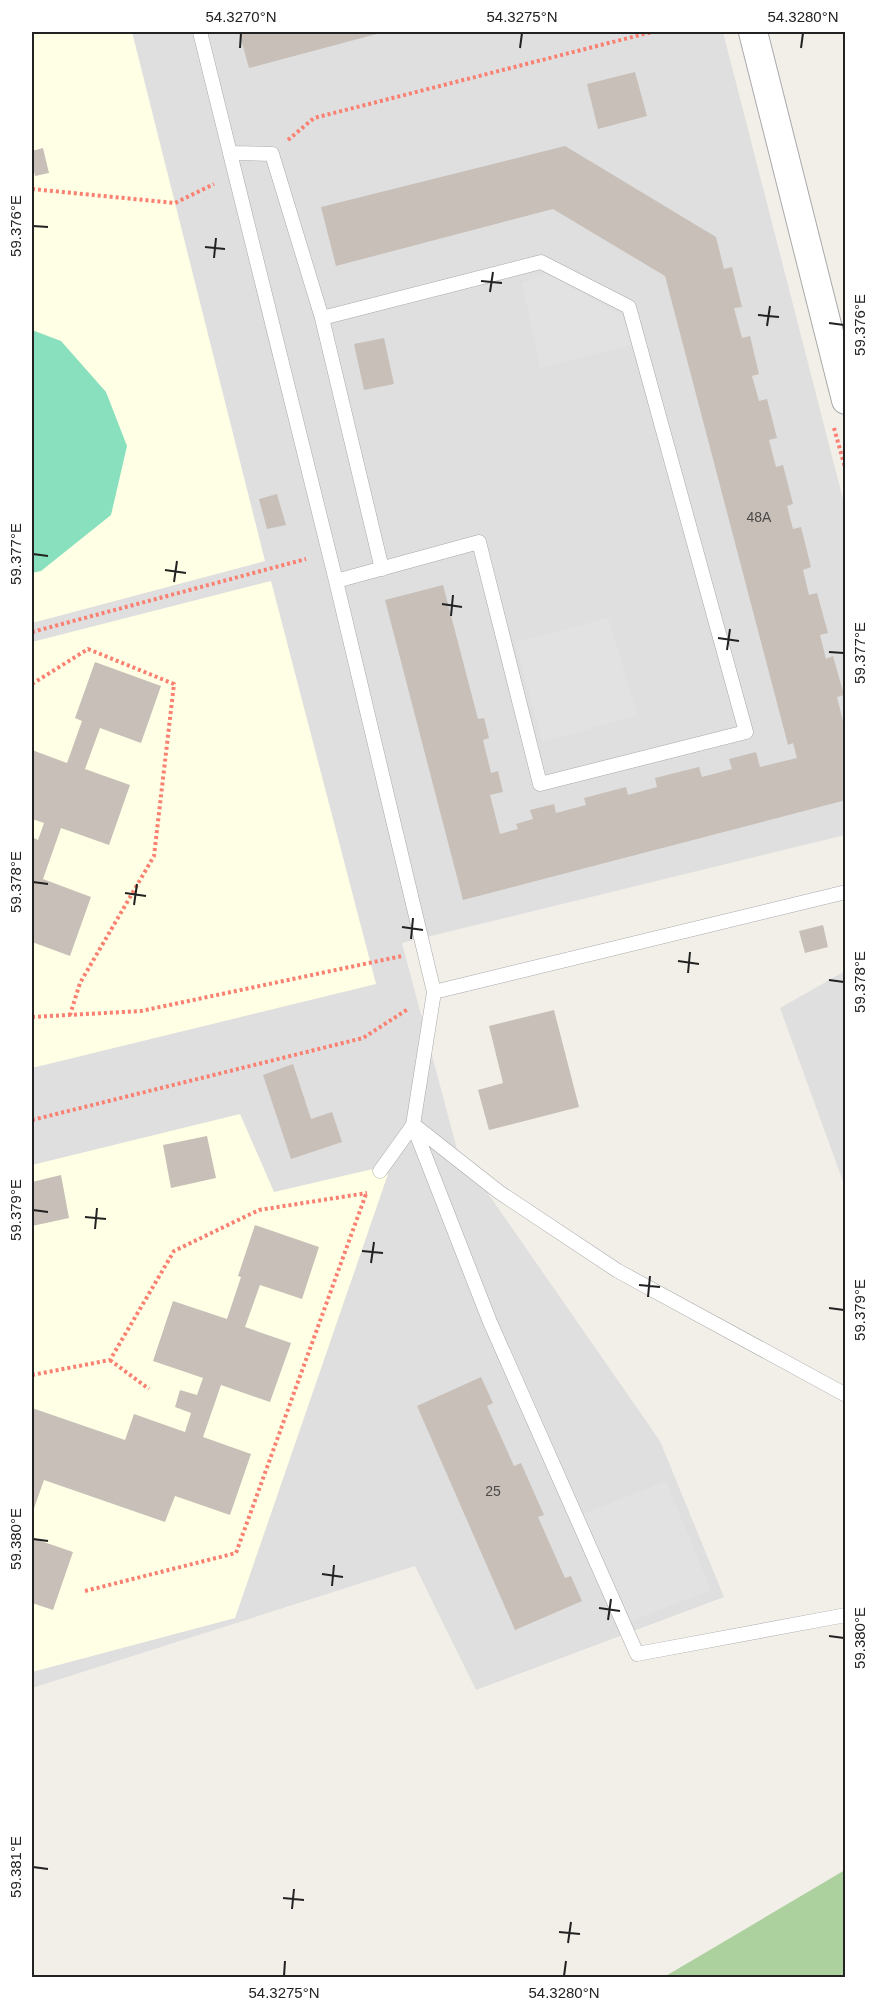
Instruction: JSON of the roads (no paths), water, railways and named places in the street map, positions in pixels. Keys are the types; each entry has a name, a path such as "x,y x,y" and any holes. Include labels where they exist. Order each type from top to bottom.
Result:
{"street":[{"path":"753,32 846,400"}],"lane":[{"path":"200,32 237,173 434,992 413,1125 380,1171"},
{"path":"231,153 272,154 322,318 382,568"},
{"path":"322,318 541,262 629,307 746,732 540,784 479,542 336,581"},
{"path":"434,992 846,892"},
{"path":"413,1125 499,1191 618,1270 846,1395"},
{"path":"413,1125 490,1322 637,1654 846,1615"}]}
